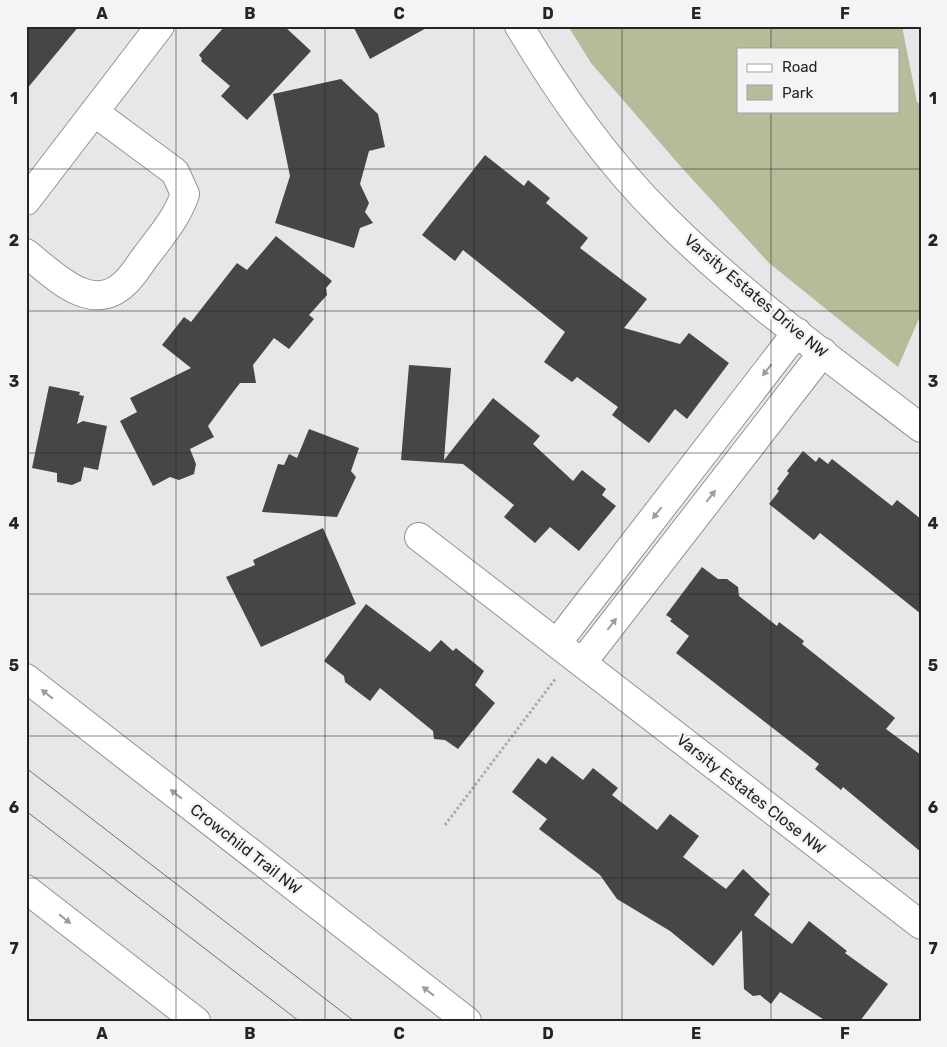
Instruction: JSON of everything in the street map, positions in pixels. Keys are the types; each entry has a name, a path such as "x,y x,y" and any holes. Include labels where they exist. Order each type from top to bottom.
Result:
{"main road":[{"path":"26,201 160,26"},
{"name":"Varsity Estates Drive NW","path":"519,26 581,123 640,193 716,266 797,332 921,428"},
{"path":"26,253 74,290 89,295 106,295 112,293 125,283 180,209 185,194 175,172 94,112"},
{"path":"570,654 797,332"},
{"path":"570,654 823,352"},
{"name":"Varsity Estates Close NW","path":"419,537 921,925"},
{"name":"Crowchild Trail NW","path":"26,678 467,1021"},
{"path":"26,889 196,1021"}],"path":[{"path":"444,825 554,682 570,654"}],"green space":[{"path":"568,26 902,26 917,102 921,105 921,314 898,367 769,263 682,168 591,63"}],"building":[{"path":"26,26 79,26 26,90"},
{"path":"225,26 284,26 311,51 247,120 221,96 230,86 201,61 202,59 199,55"},
{"path":"353,26 430,26 370,59"},
{"path":"341,79 378,114 385,147 369,151 360,184 369,203 365,212 373,223 360,228 354,248 275,223 290,176 273,94"},
{"path":"485,155 524,186 528,180 550,198 546,203 588,238 580,248 647,299 624,328 680,344 689,333 729,363 687,419 675,409 649,443 612,415 618,407 577,377 572,382 544,362 565,332 463,250 455,261 422,235"},
{"path":"276,236 332,281 326,288 327,295 309,315 314,319 289,349 274,338 253,365 256,383 240,383 208,426 214,437 190,449 196,464 194,474 179,480 170,477 153,486 120,421 137,412 130,398 191,368 162,345 184,317 191,322 237,263 247,270"},
{"path":"409,365 451,368 444,460 493,398 540,436 533,444 573,481 582,470 606,489 602,495 616,506 579,551 550,527 535,543 504,517 514,505 463,464 401,460"},
{"path":"49,386 80,392 79,395 84,396 77,424 83,421 107,426 98,470 84,467 81,481 72,485 57,482 57,473 32,468"},
{"path":"309,429 359,448 351,471 356,477 337,517 262,512 278,464 284,465 289,454 297,458"},
{"path":"803,451 816,462 819,457 828,464 832,459 892,506 897,500 921,519 921,614 820,533 814,540 769,504 789,473 787,471"},
{"path":"323,528 356,604 261,647 226,577 255,565 253,560"},
{"path":"702,567 718,579 727,579 738,587 739,596 777,626 779,622 804,641 802,644 895,718 886,729 921,755 921,852 843,787 841,790 815,769 819,764 676,653 689,636 670,621 672,619 666,615"},
{"path":"366,604 430,652 441,640 453,651 456,648 484,671 475,685 495,703 458,749 445,740 434,739 433,731 380,688 370,701 345,682 344,676 324,661"},
{"path":"552,756 583,780 593,768 618,788 612,795 657,830 670,814 699,836 683,857 726,889 743,869 770,894 754,915 792,944 809,921 847,951 845,953 888,984 860,1021 826,1021 780,992 771,1004 760,995 753,996 744,989 742,930 713,966 670,931 617,899 600,875 539,829 547,819 512,792 538,758 546,764"}],"tram line":[{"path":"26,768 354,1021"},
{"path":"26,811 299,1021"}]}
